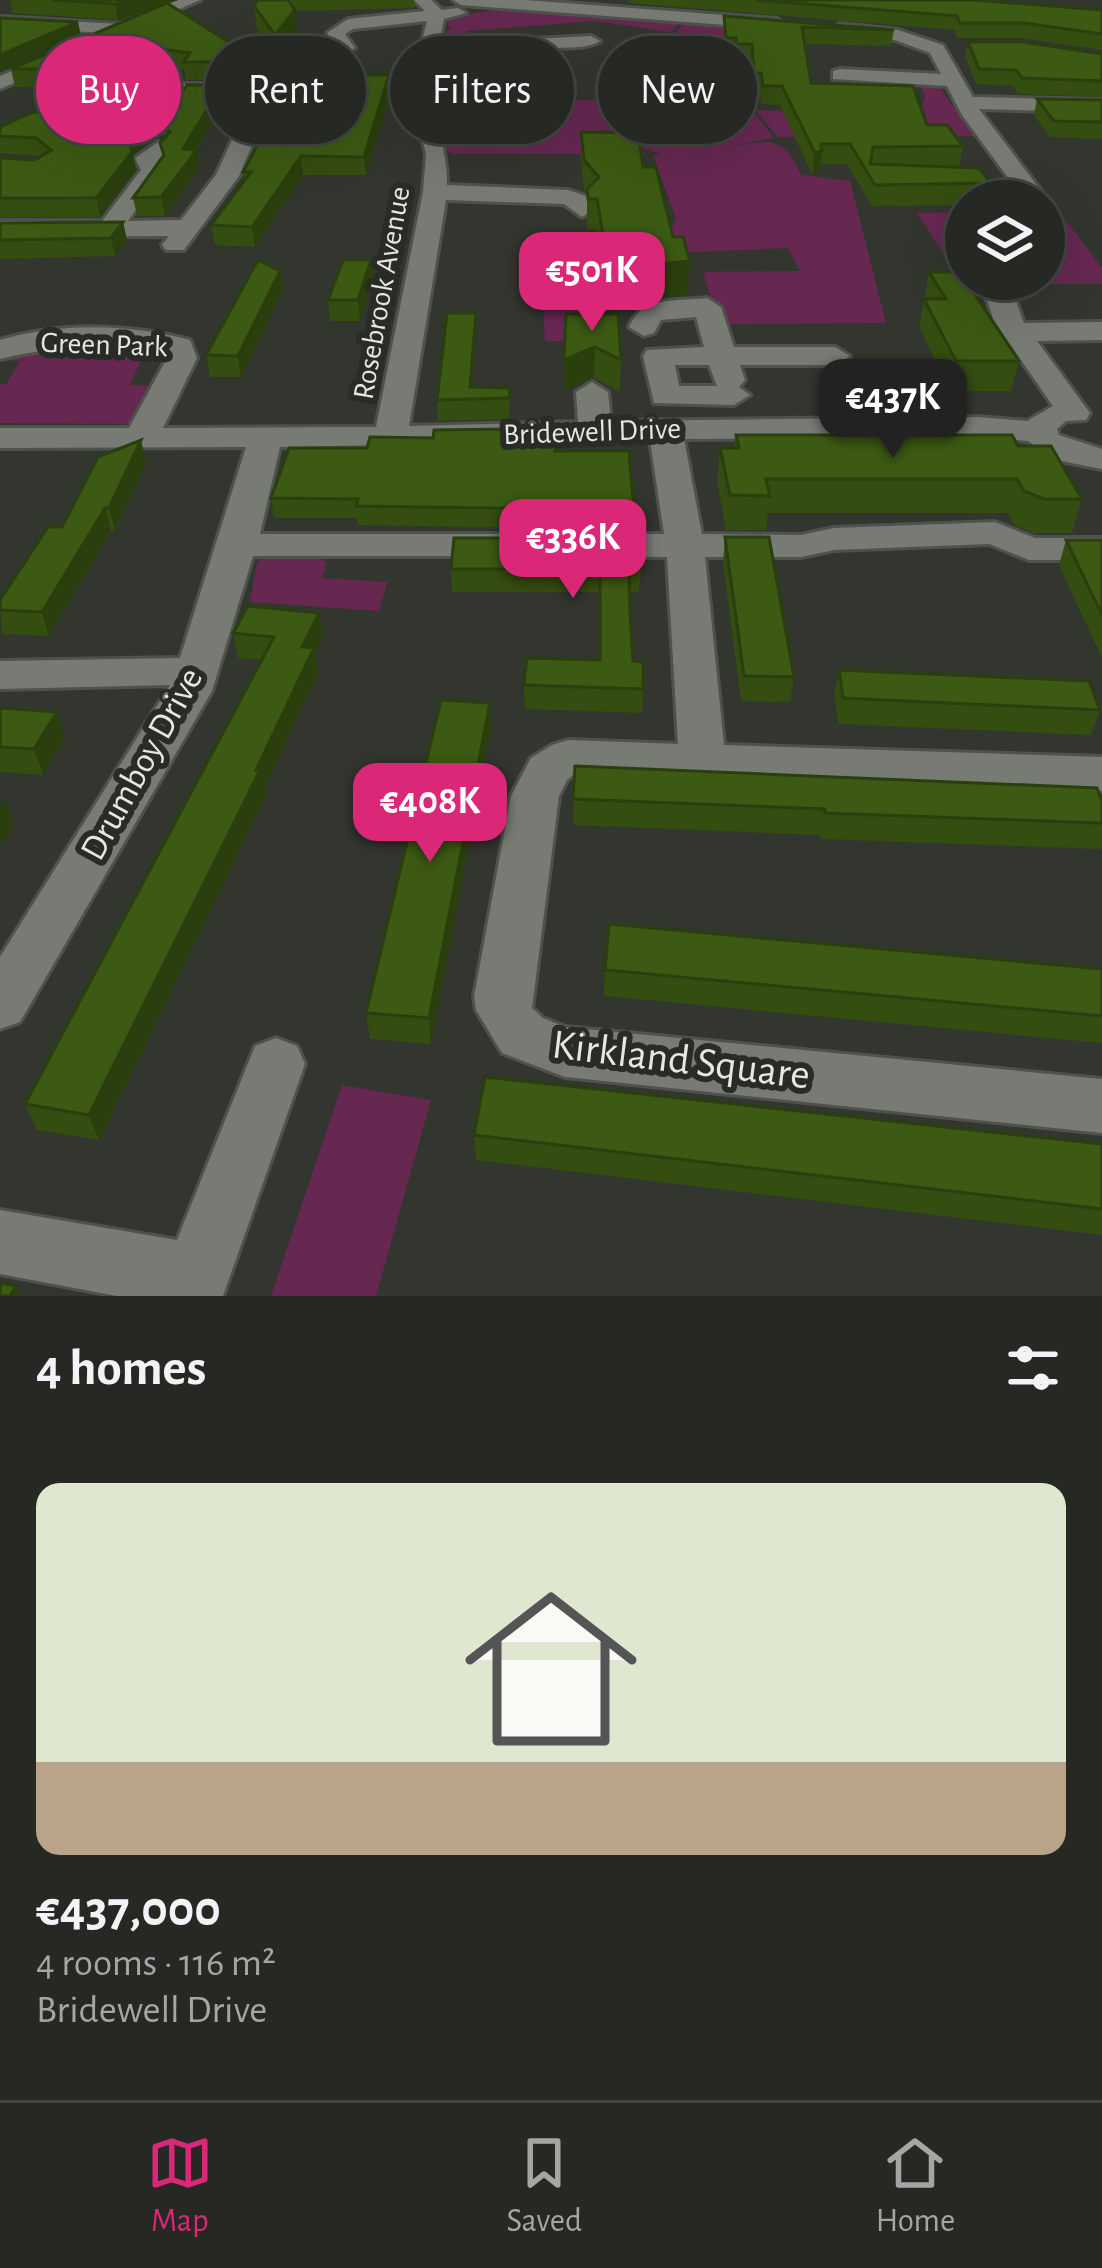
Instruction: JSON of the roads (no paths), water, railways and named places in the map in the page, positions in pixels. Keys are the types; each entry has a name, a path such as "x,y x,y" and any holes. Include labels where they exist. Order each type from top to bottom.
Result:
{"street":[{"path":"461,0 791,25"},
{"path":"719,20 736,0"},
{"path":"744,22 760,0"},
{"path":"138,2 185,3"},
{"path":"132,36 185,3"},
{"path":"338,36 331,25 428,9 513,4"},
{"path":"0,22 58,36"},
{"path":"814,27 883,33 933,47 960,46"},
{"path":"0,41 36,44"},
{"path":"574,42 591,41"},
{"path":"933,47 943,55 952,80 1012,180"},
{"path":"0,83 36,72"},
{"path":"834,73 952,80"},
{"path":"0,229 110,228 182,237 227,176 265,90 181,91"},
{"path":"970,112 1102,106"},
{"path":"970,112 1102,125"},
{"name":"Rosebrook Avenue","path":"391,437 435,192 434,144"},
{"path":"110,228 153,170 146,158 158,148"},
{"path":"102,186 141,186"},
{"path":"435,192 568,197 582,210"},
{"path":"1000,300 1016,332 1088,415"},
{"path":"644,327 649,313 707,307 723,356 738,411 664,396 658,356 723,356 835,356"},
{"path":"1016,332 1102,331"},
{"name":"Green Park","path":"0,350 43,340 157,341 179,346 182,358 141,437"},
{"path":"592,392 595,432"},
{"name":"Bridewell Drive","path":"0,438 595,432 665,428 738,411 860,437 977,427 1040,432"},
{"path":"1088,415 1044,421 1040,432 1068,454 1102,460"},
{"path":"665,428 685,545 702,757"},
{"name":"Drumboy Drive","path":"0,1005 136,784 198,671 266,437"},
{"path":"238,545 801,546 834,539 995,533 1029,549 1102,549"},
{"path":"0,675 198,671"},
{"name":"Kirkland Square","path":"1102,774 575,754 556,763 542,778 535,796 502,997 504,1013 515,1031 537,1044 574,1053 1102,1106"},
{"path":"0,1243 192,1286 276,1064"}]}
